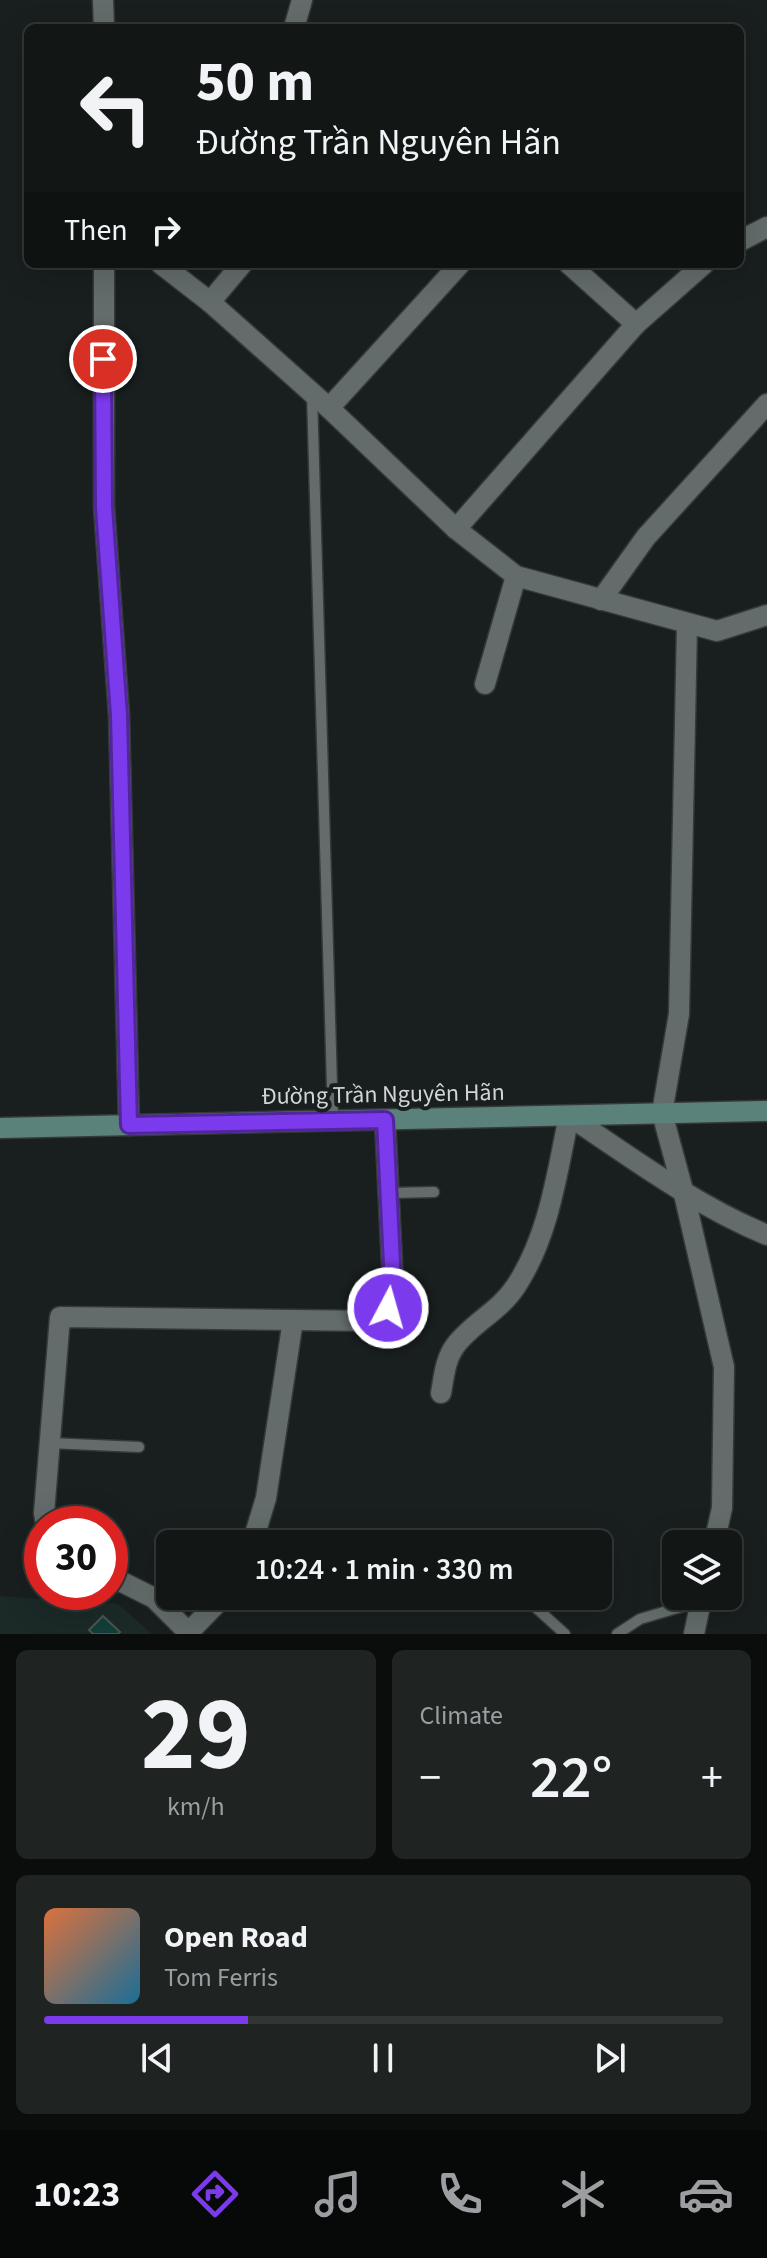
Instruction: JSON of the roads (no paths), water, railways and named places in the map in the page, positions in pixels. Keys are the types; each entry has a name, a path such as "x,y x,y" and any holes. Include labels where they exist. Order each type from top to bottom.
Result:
{"street":[{"path":"103,0 104,24"},
{"path":"295,24 302,0"},
{"path":"744,239 767,227"},
{"path":"104,268 104,507 119,715 129,1125"},
{"path":"166,268 210,302 312,392 456,529 516,576 717,631 767,615"},
{"path":"210,302 239,268"},
{"path":"329,408 456,268"},
{"path":"573,268 636,324"},
{"path":"456,529 636,324 699,268"},
{"path":"601,600 646,537 767,404"},
{"path":"485,684 516,576"},
{"path":"687,625 679,1014 662,1113 724,1367 722,1508 717,1530"},
{"name":"Đường Trần Nguyên Hãn","path":"0,1128 767,1111"},
{"path":"441,1393 447,1361 456,1344 500,1307 523,1272 549,1210 569,1116 684,1194 728,1219 767,1235"},
{"path":"44,1506 60,1317 371,1321 388,1308 393,1285 385,1120"},
{"path":"256,1530 266,1498 293,1320"},
{"path":"128,1585 154,1598 190,1633 211,1610"},
{"path":"694,1634 699,1610"}],"lane":[{"path":"312,392 333,1121"},
{"path":"389,1193 434,1192"},
{"path":"49,1443 139,1447"},
{"path":"538,1610 565,1634"},
{"path":"617,1634 640,1619 668,1610"}]}
